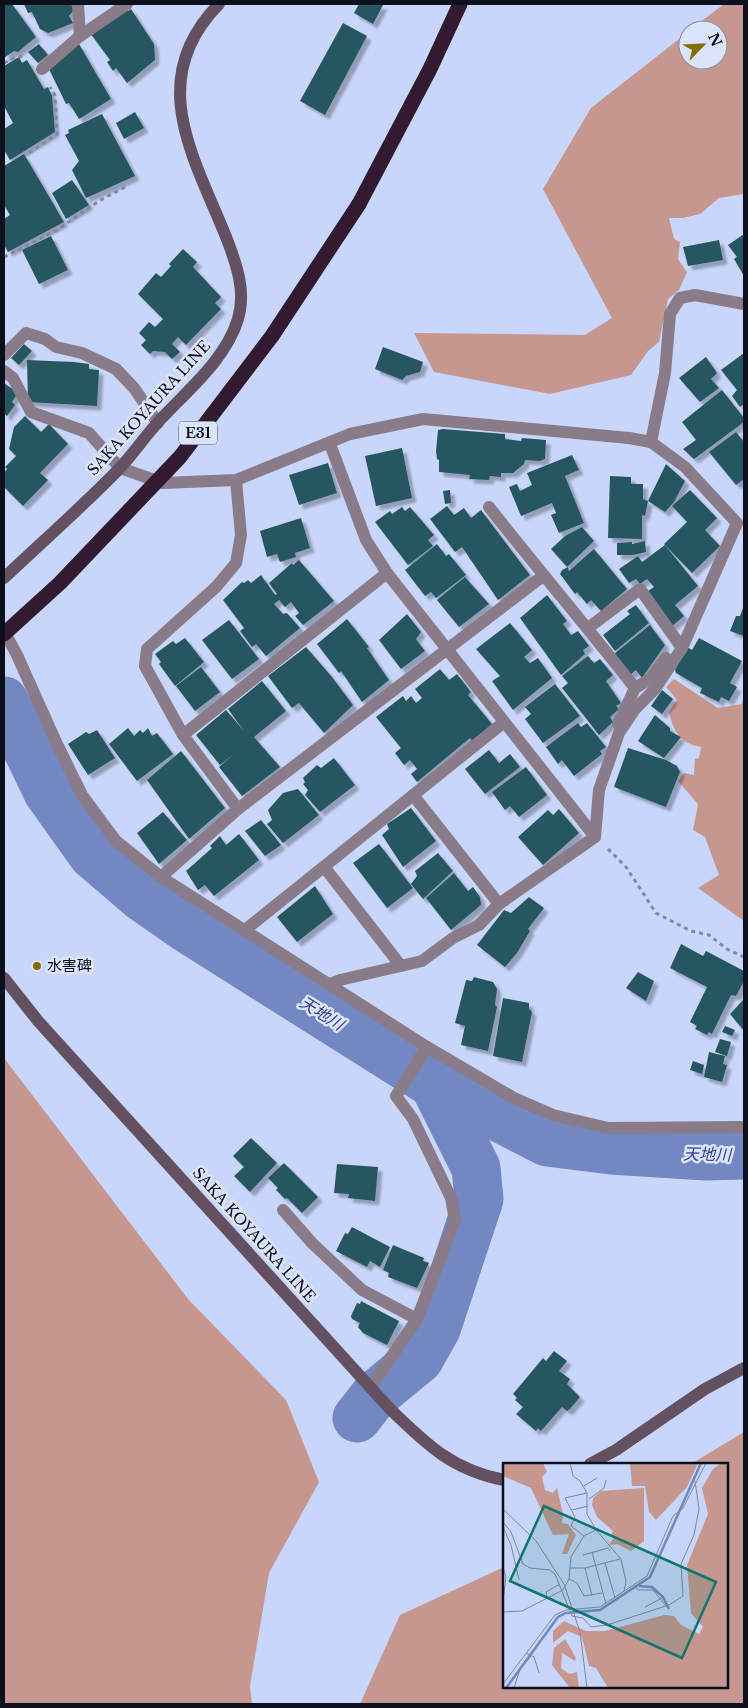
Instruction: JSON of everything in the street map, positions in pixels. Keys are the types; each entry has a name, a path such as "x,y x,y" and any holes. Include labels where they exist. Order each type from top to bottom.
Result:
{"highway":[{"name":"E31","path":"4,633 60,583 180,457 272,336 359,204 430,69 460,4"}],"main road":[{"name":"SAKA KOYAURA LINE","path":"4,578 120,468 225,348 238,318 242,290 235,261 190,153 181,117 179,82 190,44 218,4"},
{"name":"SAKA KOYAURA LINE","path":"4,978 38,1021 390,1409 431,1448 460,1466 488,1477 503,1480"},
{"path":"592,1463 616,1450 705,1389 744,1368"}],"street":[{"path":"78,4 80,36"},
{"path":"42,69 80,36 127,4"},
{"path":"651,442 665,374 670,314 680,298 695,295 744,304"},
{"path":"8,351 26,332 45,339 56,347 82,353 116,369 134,388 158,423"},
{"path":"4,371 14,378 30,412 89,433 120,468 164,483 236,480 330,444 350,434 423,419 628,438 651,442 685,467 741,522 680,645 655,689 636,709 619,733 600,790 596,837"},
{"path":"330,444 366,540 387,572 596,837"},
{"path":"236,480 241,535 236,563 216,588 147,649 145,666 183,735 238,809"},
{"path":"489,506 634,688"},
{"path":"183,735 387,572"},
{"path":"161,877 238,809 543,576"},
{"path":"588,628 640,589 680,645"},
{"path":"4,633 17,655 82,795 116,841 161,877 330,984 425,1050 514,1098 553,1115 608,1128 744,1127"},
{"path":"619,733 616,728 634,688 650,679 680,645"},
{"path":"245,930 325,868 504,722"},
{"path":"413,795 499,904"},
{"path":"330,984 422,961 454,938 478,925 499,904 596,837"},
{"path":"325,868 401,966"},
{"path":"370,1388 416,1319 455,1220 451,1198 412,1118 396,1096 425,1050"},
{"path":"283,1210 312,1243 362,1290 416,1319"}],"path":[{"path":"4,64 18,56 42,69 55,95 57,134 29,153"},
{"path":"4,257 57,230 127,186"},
{"path":"596,837 626,867 656,913 692,931 709,935 728,950 744,958"}],"shaded area":[{"path":"724,4 744,4 744,194 719,198 700,214 683,218 669,218 674,239 680,242 678,259 687,272 679,290 668,299 659,342 648,351 631,375 550,394 434,372 414,333 585,335 612,318 543,189 591,108 678,40 678,70 728,70 728,20 703,20"},
{"path":"674,679 718,708 742,704 744,692 744,921 698,888 719,875 705,837 693,830 698,804 678,781 684,773 694,775 695,759 699,758 701,747 683,740 673,725 669,712 677,700 666,687"},
{"path":"4,1058 188,1299 286,1400 319,1482 269,1573 250,1686 252,1704 4,1704"},
{"path":"744,1432 744,1704 360,1704 400,1615 503,1567 503,1688 728,1688 728,1463 693,1463"}],"building":[{"path":"4,4 12,4 36,37 18,52 14,51 4,58"},
{"path":"24,4 71,4 74,10 69,16 73,23 48,33 40,29 32,12 28,13"},
{"path":"359,4 383,5 373,24 354,13"},
{"path":"125,8 128,11 131,9 154,44 155,60 127,83 116,68 113,71 107,62 110,60 90,33"},
{"path":"343,23 367,36 325,115 300,101"},
{"path":"39,44 48,55 38,63 28,52"},
{"path":"79,44 111,99 79,119 69,103 66,104 47,65"},
{"path":"19,57 22,63 27,60 44,89 48,87 52,96 55,132 10,160 4,150 4,129 13,123 4,106 4,66"},
{"path":"135,112 144,128 124,139 116,123"},
{"path":"102,114 135,176 86,198 72,170 79,161 65,135 69,133 68,130"},
{"path":"24,154 64,222 8,252 4,245 4,219 10,215 4,205 4,166"},
{"path":"72,180 89,205 66,219 52,193"},
{"path":"744,234 744,276 734,259 737,257 728,245"},
{"path":"51,236 68,270 39,284 22,250"},
{"path":"719,240 723,260 688,266 683,247"},
{"path":"183,249 197,262 193,267 221,297 215,303 221,309 186,345 178,337 172,344 180,352 172,359 165,352 153,351 150,354 141,345 146,340 139,333 149,322 155,327 163,319 138,294 156,273 161,277 171,266 169,264"},
{"path":"24,344 32,351 19,365 11,358"},
{"path":"383,347 423,362 420,372 406,376 402,380 375,369"},
{"path":"744,353 744,404 740,407 732,396 737,390 721,370"},
{"path":"706,357 717,373 711,379 719,388 700,402 679,378"},
{"path":"27,360 89,364 89,369 99,370 97,406 28,402"},
{"path":"4,383 18,393 12,402 15,405 7,416 4,414"},
{"path":"722,390 744,418 744,422 694,459 683,449 696,440 682,422"},
{"path":"25,416 41,432 49,424 68,444 40,473 48,480 23,506 4,487 4,473 7,469 5,467 16,456 9,449 14,427"},
{"path":"438,430 505,434 505,439 521,441 522,438 546,440 545,459 540,461 525,460 524,464 513,473 501,473 501,477 490,476 489,480 469,479 470,475 439,472 439,460 437,459 436,451"},
{"path":"736,432 744,442 744,479 736,485 709,452"},
{"path":"402,448 412,498 376,506 365,456"},
{"path":"572,455 579,470 565,476 584,523 559,533 551,515 556,513 552,503 521,516 509,487 517,484 520,491 532,485 527,473"},
{"path":"328,463 337,493 299,505 289,475"},
{"path":"666,464 685,481 674,502 665,512 648,501"},
{"path":"610,476 631,477 631,484 643,484 643,499 648,501 645,516 642,515 642,539 608,538"},
{"path":"450,490 451,503 445,504 443,491"},
{"path":"690,490 717,518 705,530 720,546 692,573 664,544 687,522 672,506"},
{"path":"447,506 454,515 464,508 471,518 481,510 530,575 498,600 462,547 455,552 430,519"},
{"path":"402,507 405,511 410,507 434,535 428,540 433,546 408,565 375,522 390,511 392,514"},
{"path":"301,518 310,548 295,553 296,557 280,562 277,554 267,557 260,531"},
{"path":"582,527 594,541 567,567 551,549 565,536"},
{"path":"645,541 646,552 633,555 617,555 617,543 632,542 632,544"},
{"path":"437,544 446,556 449,554 466,575 436,598 431,592 425,596 405,570"},
{"path":"665,545 698,586 675,605 684,616 671,627 645,593 654,587 647,579 640,584 636,579 629,583 619,569 638,556 642,562"},
{"path":"594,549 627,589 601,611 591,600 587,604 577,592 575,594 560,574 562,570 568,567 569,571"},
{"path":"299,560 334,601 303,625 295,616 299,613 291,602 285,607 279,600 274,604 283,614 287,613 300,628 266,656 256,644 252,647 240,631 244,628 223,600 242,582 244,583 248,580 251,583 261,575 275,595 277,594 269,583 292,563 293,565"},
{"path":"465,577 489,604 459,627 437,600"},
{"path":"547,595 567,621 563,624 571,635 578,631 589,646 583,650 585,654 561,675 520,618"},
{"path":"636,605 649,623 615,651 603,635 630,614 627,611"},
{"path":"744,605 744,636 730,631 736,616 740,616"},
{"path":"407,614 421,632 416,639 425,651 401,669 379,640"},
{"path":"347,619 369,647 367,648 389,680 362,702 341,671 339,673 317,644"},
{"path":"229,620 259,659 232,679 202,640"},
{"path":"510,623 532,650 524,657 530,663 538,658 552,678 513,710 492,681 500,676 476,649"},
{"path":"650,625 665,645 642,678 636,670 630,675 614,654"},
{"path":"185,638 204,662 175,686 159,664 161,662 155,654 173,641 176,644"},
{"path":"699,638 742,661 730,683 737,687 729,701 721,697 719,702 700,693 702,688 676,673 675,670 687,647 692,650"},
{"path":"306,647 353,705 324,733 299,703 292,708 268,676"},
{"path":"588,656 594,663 600,659 613,675 606,681 621,703 616,706 619,709 610,717 613,722 599,735 562,688 568,683 562,676"},
{"path":"201,667 220,692 195,711 176,686"},
{"path":"440,669 449,680 457,674 471,692 468,695 492,724 472,741 470,738 417,782 411,774 417,769 410,760 404,765 395,753 401,748 376,717 403,696 406,701 411,696 416,703 422,698 415,689"},
{"path":"262,681 286,711 254,737 280,767 242,796 219,767 235,753 220,765 196,735 226,710 244,731 228,709"},
{"path":"555,684 580,716 543,743 525,719 531,714 525,707"},
{"path":"662,690 673,699 662,714 651,706"},
{"path":"655,715 670,728 670,731 681,737 664,758 638,741"},
{"path":"578,723 581,727 587,723 606,747 600,751 602,754 574,776 562,760 558,764 546,747"},
{"path":"128,728 134,736 140,730 143,733 148,728 152,736 157,733 173,754 137,781 109,744"},
{"path":"97,730 115,758 88,775 68,744 86,732 89,734"},
{"path":"628,748 666,760 677,766 680,772 666,807 614,787"},
{"path":"489,750 499,763 510,754 520,767 485,794 465,769"},
{"path":"181,751 225,808 189,839 147,780"},
{"path":"334,758 355,785 320,812 305,795 308,790 303,784 305,782 303,778 317,765 321,768"},
{"path":"526,767 547,795 519,817 510,806 505,810 492,792"},
{"path":"298,789 319,815 283,843 267,824 272,820 268,810 283,793"},
{"path":"411,808 436,841 403,867 382,835 389,829 387,824"},
{"path":"559,809 579,833 543,865 518,837 548,810 553,815"},
{"path":"163,812 187,840 159,864 137,833"},
{"path":"261,820 281,845 265,856 245,831"},
{"path":"239,834 259,860 214,896 205,885 198,890 186,871 212,848 210,846 220,836 226,845"},
{"path":"379,844 413,888 387,908 353,863"},
{"path":"438,853 453,871 423,899 411,884 417,876 415,871"},
{"path":"454,873 468,891 473,887 480,897 481,905 451,930 426,898"},
{"path":"315,886 333,914 297,942 277,917"},
{"path":"529,897 544,908 528,929 530,931 517,953 505,967 477,945 504,910 511,913"},
{"path":"681,944 703,956 706,951 744,971 744,981 736,996 731,995 712,1034 709,1032 707,1035 695,1029 697,1026 690,1022 707,987 670,968"},
{"path":"638,972 654,981 646,1001 626,988"},
{"path":"474,977 493,982 497,989 495,1005 497,1007 488,1051 461,1045 465,1026 455,1023 466,980 472,981"},
{"path":"503,998 529,1003 529,1009 532,1012 522,1062 493,1056"},
{"path":"744,999 744,1031 730,1014"},
{"path":"725,1026 735,1030 732,1036 722,1032"},
{"path":"720,1039 731,1042 727,1056 715,1052"},
{"path":"709,1052 725,1056 723,1064 727,1065 722,1082 704,1077"},
{"path":"693,1061 704,1065 702,1074 690,1070"},
{"path":"251,1138 277,1163 250,1192 234,1176 244,1167 233,1156"},
{"path":"284,1163 318,1197 302,1213 276,1190 278,1188 268,1178"},
{"path":"337,1164 378,1167 375,1201 348,1198 349,1194 334,1193"},
{"path":"352,1227 390,1247 380,1267 370,1261 367,1267 336,1251 345,1233 348,1234"},
{"path":"393,1245 424,1258 423,1261 429,1263 417,1288 388,1277 389,1273 383,1270"},
{"path":"361,1301 399,1321 387,1345 363,1333 358,1327 360,1323 352,1319 351,1316 357,1303 360,1304"},
{"path":"554,1351 567,1361 559,1371 570,1379 567,1384 580,1397 570,1409 567,1411 562,1407 541,1431 538,1428 536,1431 516,1414 523,1407 515,1400 517,1398 513,1394 543,1358 546,1361"}],"waterway":[{"name":"天地川","path":"4,701 48,792 93,855 142,897 185,927 434,1084 547,1142 611,1150 706,1156 744,1155"},
{"path":"357,1418 375,1395 419,1359 436,1329 479,1199 476,1168 434,1084"}],"place":[{"name":"水害碑","path":"37,966"}]}
